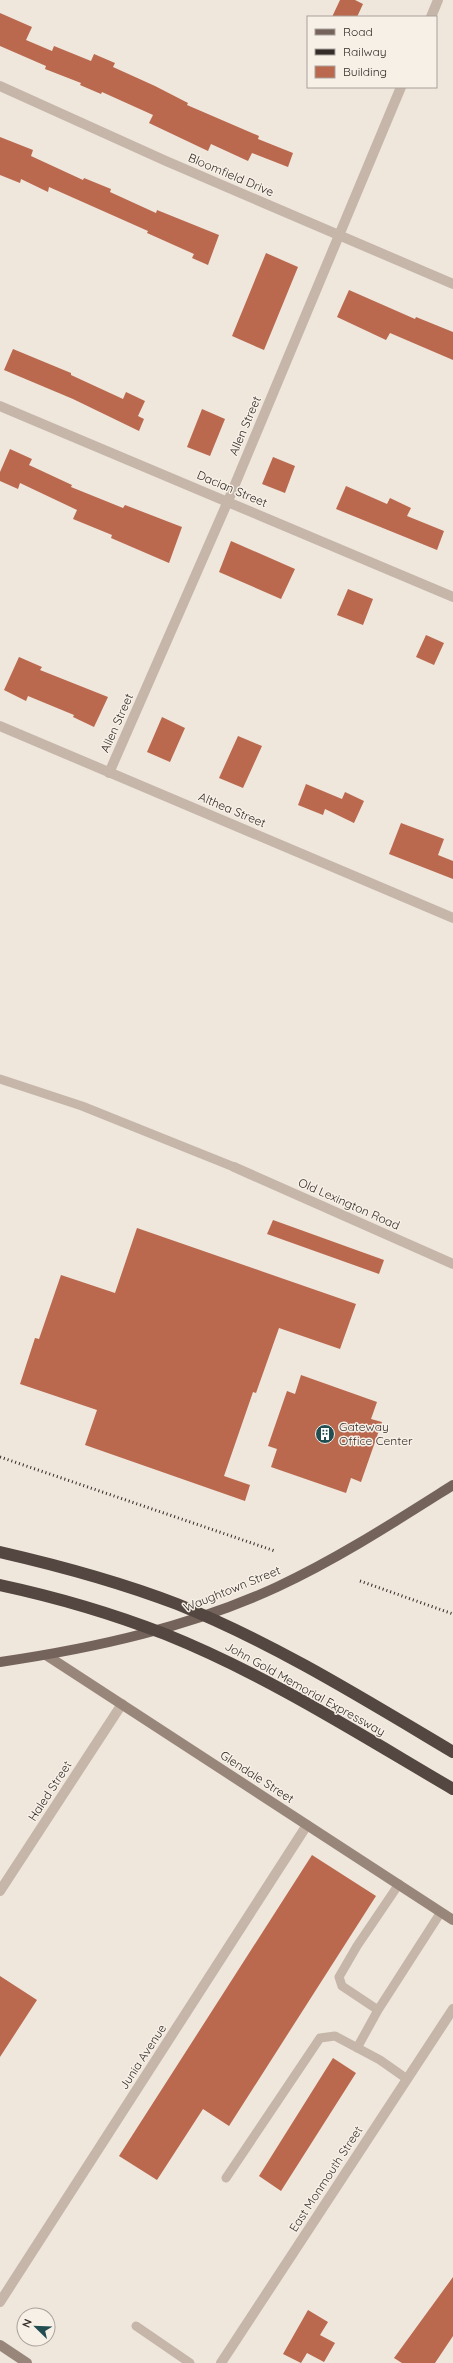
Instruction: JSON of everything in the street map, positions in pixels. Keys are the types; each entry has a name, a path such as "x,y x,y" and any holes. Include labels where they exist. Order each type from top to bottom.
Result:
{"highway":[{"name":"John Gold Memorial Expressway","path":"0,1552 91,1574 178,1604 311,1669 453,1752"},
{"name":"John Gold Memorial Expressway","path":"0,1585 82,1605 166,1634 302,1701 453,1789"}],"main road":[{"name":"Waughtown Street","path":"0,1662 98,1645 175,1625 276,1587 346,1551 453,1485"},
{"name":"Glendale Street","path":"46,1655 453,1920"},
{"path":"0,2345 27,2363"}],"street":[{"path":"431,16 438,0"},
{"name":"Bloomfield Drive","path":"0,86 166,161 453,284"},
{"name":"Allen Street","path":"109,772 228,501 401,88"},
{"name":"Dacian Street","path":"0,406 453,596"},
{"name":"Althea Street","path":"0,726 453,918"},
{"name":"Old Lexington Road","path":"234,1167 453,1264"},
{"name":"Haled Street","path":"0,1891 122,1704"},
{"name":"Junia Avenue","path":"0,2302 307,1825"},
{"name":"East Monmouth Street","path":"221,2363 453,2009"}],"lane":[{"path":"0,1079 82,1106 234,1167"},
{"path":"378,2010 342,1986 339,1977 357,1946 399,1884"},
{"path":"357,2048 378,2010 441,1912"},
{"path":"226,2178 320,2038 335,2036 380,2060 407,2079"},
{"path":"136,2326 190,2363"}],"building":[{"path":"340,0 355,0 363,4 357,16 332,16"},
{"path":"0,13 32,27 26,40 52,51 54,46 91,61 94,54 115,63 113,67 155,86 188,103 187,105 259,136 258,139 293,153 288,167 252,153 248,161 211,144 208,151 149,123 153,115 102,92 101,94 80,85 81,83 45,69 46,66 0,46"},
{"path":"0,137 33,150 31,156 83,180 84,178 111,189 110,192 156,213 157,210 219,235 208,265 192,258 194,254 147,233 148,231 49,187 48,192 21,179 20,183 0,175"},
{"path":"266,253 298,267 264,350 232,336"},
{"path":"349,290 415,319 416,317 453,332 453,360 390,333 386,340 337,317"},
{"path":"13,349 71,373 71,375 123,399 126,392 145,401 138,416 144,419 139,431 73,399 4,370"},
{"path":"202,409 225,419 210,456 187,447"},
{"path":"10,449 32,459 29,465 72,485 71,487 123,508 125,505 182,527 169,563 111,538 112,535 73,519 77,510 20,483 18,489 0,481 0,472"},
{"path":"273,457 295,466 285,493 262,484"},
{"path":"346,486 387,504 390,498 411,508 407,516 444,531 437,550 336,509"},
{"path":"231,541 295,569 281,599 219,572"},
{"path":"348,589 373,599 363,625 337,615"},
{"path":"426,635 444,643 434,665 416,657"},
{"path":"19,657 42,667 40,670 108,697 94,727 73,717 74,715 28,696 26,701 4,690"},
{"path":"162,717 185,728 170,762 147,752"},
{"path":"238,736 262,746 243,788 219,778"},
{"path":"306,784 342,799 345,792 364,801 354,823 325,809 323,815 298,805"},
{"path":"401,823 444,839 438,855 453,861 453,879 389,854"},
{"path":"273,1220 384,1260 379,1274 267,1234"},
{"path":"137,1228 356,1304 340,1349 279,1328 256,1393 253,1392 224,1476 250,1485 245,1501 85,1445 97,1410 20,1384 35,1338 39,1339 61,1275 115,1293"},
{"name":"Gateway Office Center","path":"301,1375 377,1402 371,1419 382,1422 361,1482 351,1478 346,1493 271,1467 277,1449 268,1446 287,1391 295,1394"},
{"path":"312,1855 376,1896 229,2126 203,2109 157,2180 119,2156"},
{"path":"0,1976 37,2000 0,2057"},
{"path":"333,2058 356,2073 281,2191 259,2176"},
{"path":"453,2277 453,2336 435,2363 402,2363 394,2358"},
{"path":"308,2310 328,2322 320,2335 335,2343 324,2362 307,2353 301,2363 283,2354"}],"railway":[{"path":"0,1457 275,1551"},
{"path":"360,1581 453,1614"}],"place":[{"name":"Gateway Office Center","path":"325,1434"}]}
